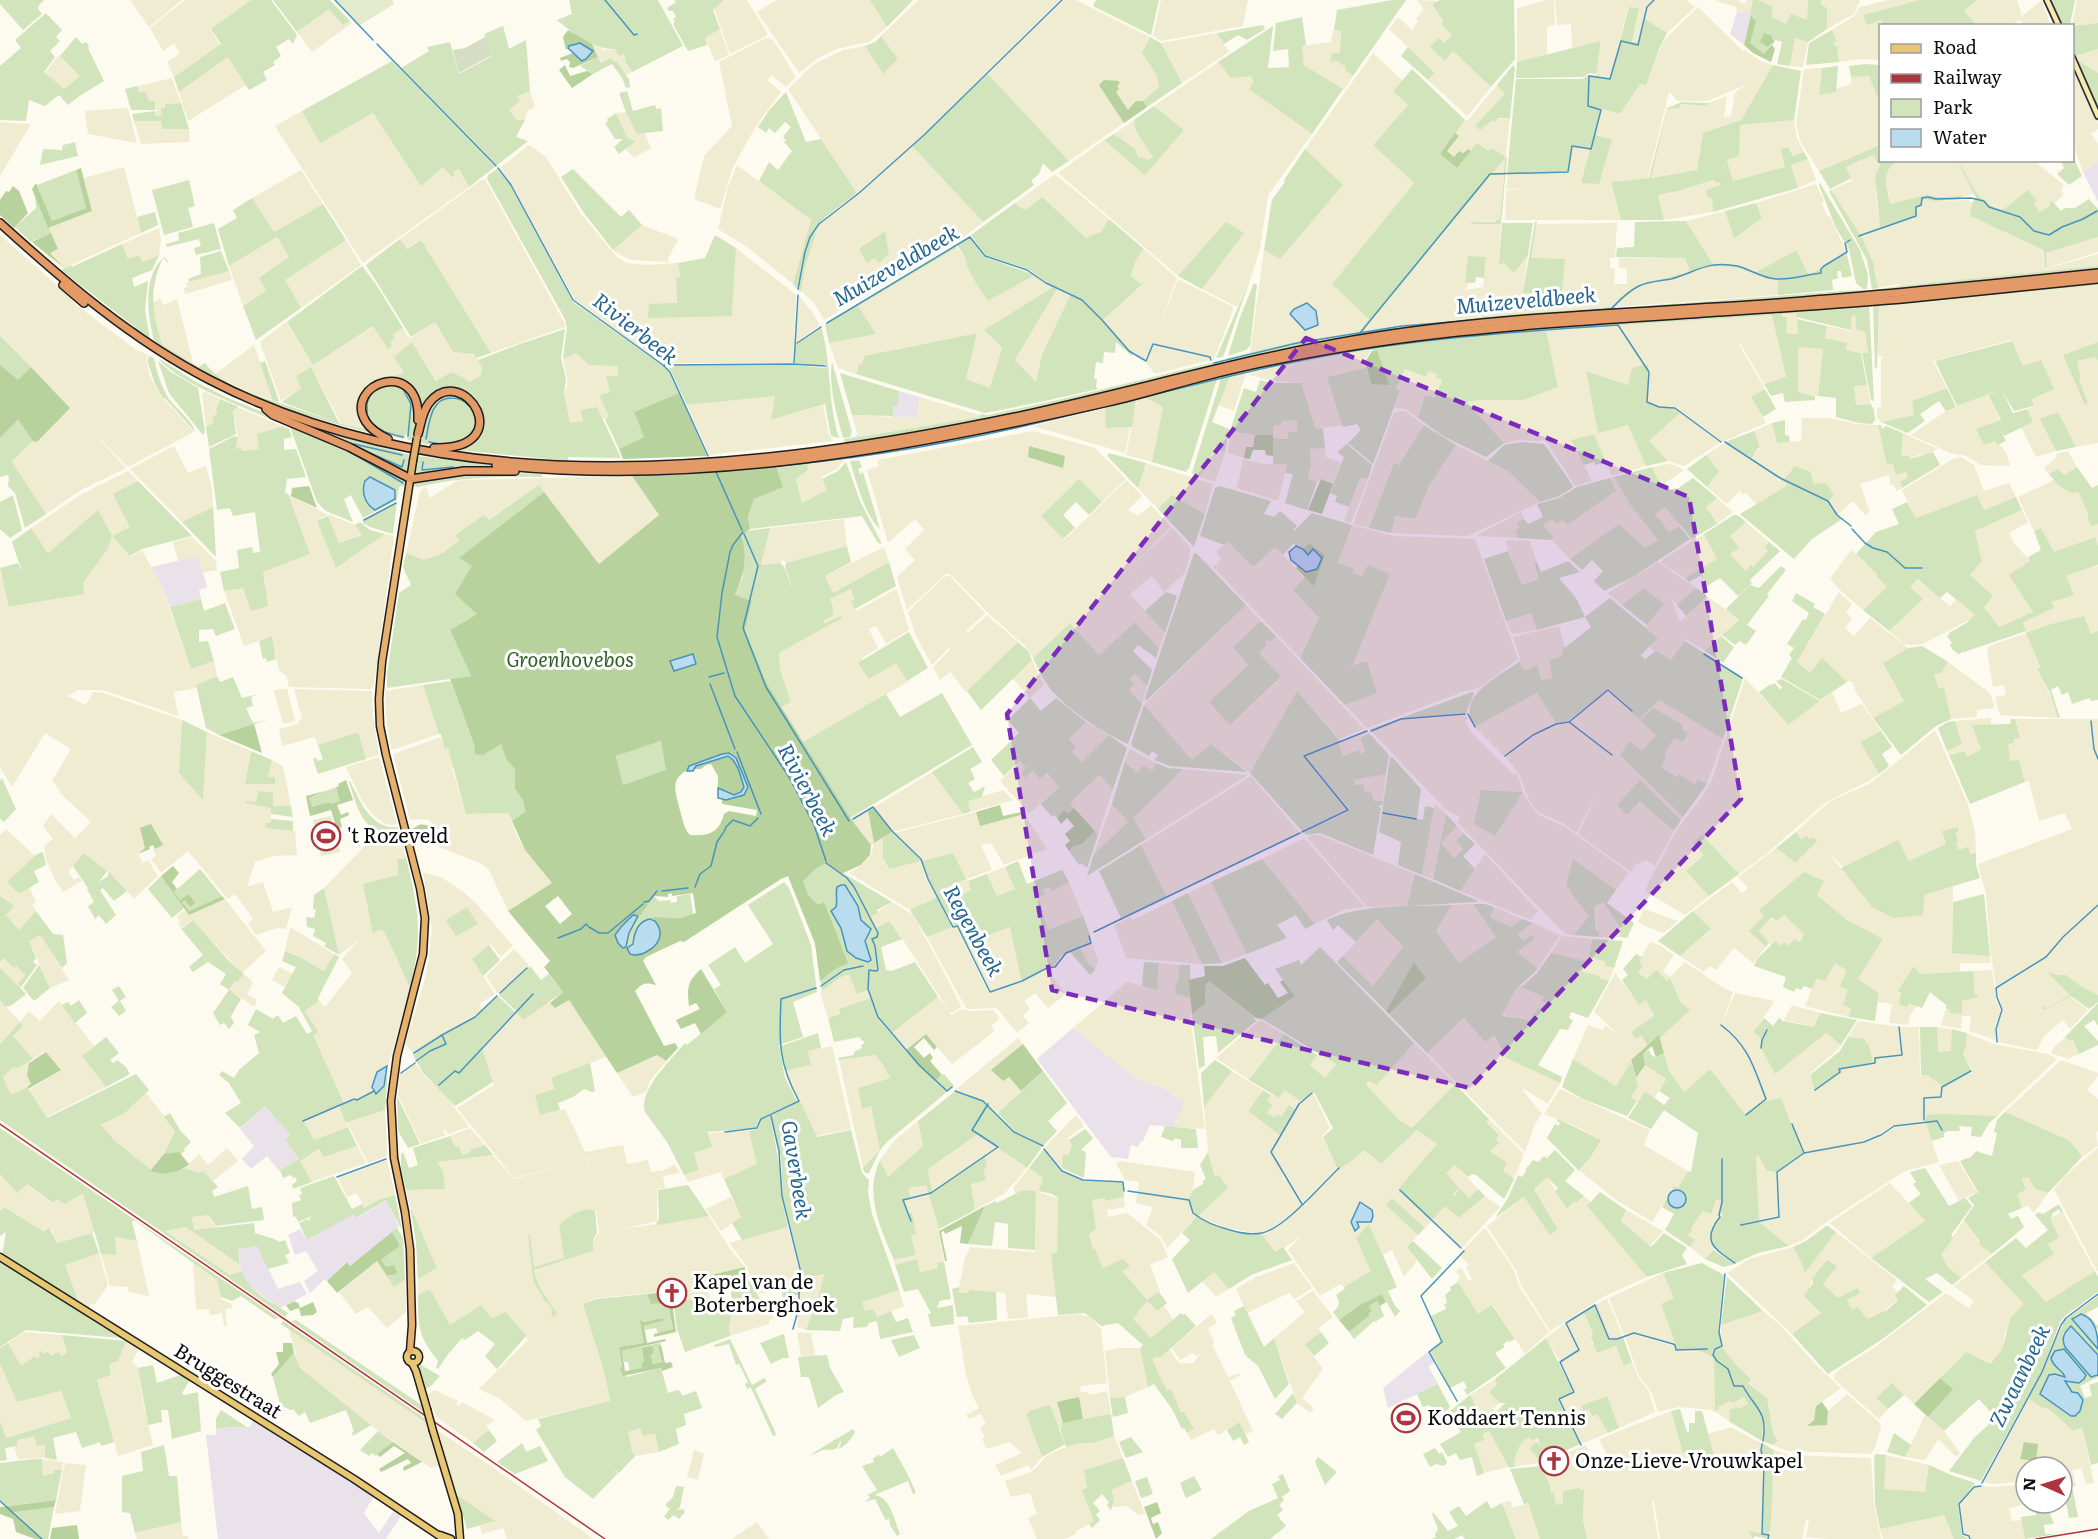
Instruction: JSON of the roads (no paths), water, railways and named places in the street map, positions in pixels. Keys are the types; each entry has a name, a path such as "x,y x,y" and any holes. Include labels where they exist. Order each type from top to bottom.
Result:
{"highway":[{"path":"0,222 110,318 148,344 222,386 295,416 387,443 448,454 524,463 613,465 684,463 847,446 1016,417 1291,351 1414,331 1539,319 1817,300 2098,273"},
{"path":"0,229 73,294 130,337 191,374 266,409 357,440 403,450 483,464 565,470 710,467 807,458 888,446 1017,422 1294,357 1414,337 1502,328 1908,298 2098,279"},
{"path":"388,439 368,424 363,408 364,398 371,388 378,383 388,381 402,383 416,398 419,410 418,436"},
{"path":"413,1351 408,1233 394,1158 391,1101 397,1056 423,954 425,918 420,888 386,755 380,726 379,699 382,662 410,480 423,416 434,399 441,394 458,393 468,398 475,405 479,414 477,432 471,440 461,446 434,448"},
{"path":"266,409 273,415 349,447 410,480 464,471 558,472 565,470"},
{"path":"295,416 388,439 513,459 524,463"}],"main road":[{"path":"2047,0 2057,24"},
{"path":"2074,59 2098,116"},
{"name":"Bruggestraat","path":"0,1257 444,1539"},
{"path":"414,1363 420,1357 413,1351 407,1357 414,1363 457,1509 460,1529 455,1539"},
{"name":"Bruggestraat","path":"437,1533 455,1539"}],"water":[{"path":"580,43 593,51 582,61 568,48"},
{"path":"1307,303 1316,311 1318,325 1305,330 1290,314 1294,309"},
{"path":"370,477 395,490 395,499 375,510 366,501 364,493 365,481"},
{"path":"1296,546 1308,555 1313,549 1322,558 1317,569 1306,572 1291,560 1289,552"},
{"path":"693,654 696,664 674,671 670,661"},
{"path":"729,753 736,758 748,787 744,795 726,800 718,798 718,788 734,795 741,792 744,787 738,768 728,756 696,766 693,771 687,771 689,766"},
{"path":"845,885 858,906 861,920 871,929 865,941 871,960 868,962 856,958 847,951 841,928 831,911 836,907 837,887"},
{"path":"633,915 638,916 629,933 626,947 623,948 615,935"},
{"path":"650,919 655,921 659,928 659,939 644,953 630,954 627,948 633,944 637,928 642,922"},
{"path":"387,1066 384,1086 376,1094 372,1087 377,1072"},
{"path":"1677,1190 1683,1193 1686,1199 1683,1205 1677,1208 1671,1205 1668,1199 1671,1193"},
{"path":"1360,1202 1372,1210 1373,1216 1371,1222 1357,1222 1359,1227 1355,1231 1351,1222"},
{"path":"2081,1314 2093,1323 2098,1349 2072,1319"},
{"path":"2071,1326 2098,1355 2098,1375 2091,1377 2065,1347 2064,1336"},
{"path":"2064,1349 2086,1375 2079,1383 2065,1381 2072,1392 2078,1393 2083,1400 2080,1411 2075,1416 2071,1416 2040,1394 2049,1375 2065,1377 2051,1358 2055,1351"}],"waterway":[{"name":"Rivierbeek","path":"335,0 373,40"},
{"path":"605,0 634,35 637,34"},
{"path":"798,289 805,252 810,237 819,224 859,193 924,135 1062,0"},
{"path":"1360,333 1490,174 1568,172 1572,146 1591,149 1601,110 1588,106 1589,76 1610,79 1621,41 1638,45 1647,7 1654,0"},
{"name":"Rivierbeek","path":"377,44 496,166"},
{"name":"Rivierbeek","path":"498,168 511,185 573,300 670,372 708,456"},
{"name":"Muizeveldbeek","path":"1859,236 1916,216 1916,207 1921,205 1922,198 1928,197 1936,199 1971,198 1984,201 1989,207 2020,217 2034,231 2049,235 2097,211"},
{"name":"Muizeveldbeek","path":"827,323 970,237 985,256 1027,270 1046,283 1082,300 1129,351 1146,361 1153,344 1210,357 1211,360"},
{"name":"Muizeveldbeek","path":"1214,363 1297,343 1402,326 1611,309 1628,293 1643,284 1671,279 1710,266 1737,266 1776,279 1821,273 1824,266 1847,252 1845,243"},
{"path":"794,363 798,295"},
{"path":"737,469 840,459 943,443 1333,354 1455,338 1618,325 1649,372 1647,402 1659,407 1675,408 1721,442"},
{"name":"Muizeveldbeek","path":"797,343 821,327"},
{"path":"664,365 825,366"},
{"path":"403,389 411,404 408,436"},
{"path":"367,414 370,395"},
{"path":"426,439 432,412 440,402 455,398 469,406"},
{"path":"368,418 379,429 403,437"},
{"path":"429,442 440,444"},
{"path":"1725,442 1780,478 1828,501 1837,515 1851,526"},
{"path":"354,444 402,455"},
{"path":"342,447 403,483"},
{"path":"361,449 402,467 404,460"},
{"path":"423,462 422,470 453,467"},
{"name":"Rivierbeek","path":"716,472 742,530"},
{"path":"364,520 396,503"},
{"path":"1852,529 1865,543 1887,552 1905,568 1922,568"},
{"name":"Rivierbeek","path":"743,532 730,552 717,637 735,696 789,777 814,825 826,861"},
{"name":"Regenbeek","path":"744,534 758,566 743,628 766,687 849,821"},
{"name":"Regenbeek","path":"1704,654 1742,678"},
{"path":"709,677 724,673"},
{"path":"710,684 735,749"},
{"name":"Regenbeek","path":"1505,756 1533,735 1556,724 1569,722 1608,690 1632,711"},
{"name":"Regenbeek","path":"1371,731 1401,719 1465,714"},
{"name":"Regenbeek","path":"1468,714 1475,727"},
{"path":"2091,721 2094,749 2098,759"},
{"path":"1569,722 1612,755"},
{"name":"Regenbeek","path":"1302,832 1348,810 1304,756 1367,731"},
{"path":"737,752 761,814"},
{"name":"Regenbeek","path":"853,819 873,807 892,831 921,859 928,879 953,927 958,926 990,992 1022,981 1047,968 1055,967 1066,953 1091,943 1089,936"},
{"path":"1383,813 1416,819"},
{"path":"724,832 733,820 750,826 758,818"},
{"path":"695,887 700,874 711,866 717,842 723,833"},
{"name":"Regenbeek","path":"1094,932 1300,833"},
{"name":"Rivierbeek","path":"826,863 847,878 854,887 878,933 877,937 872,939 878,970 869,970 868,989 878,1017 919,1065 947,1091 952,1087"},
{"path":"662,891 688,888"},
{"path":"644,902 649,901 657,891"},
{"path":"589,927 599,933 608,933 643,904"},
{"path":"1997,1042 1996,1029 2002,1010 1996,988 2046,957 2063,937 2098,905"},
{"path":"558,938 581,929 586,924 588,926"},
{"name":"Gaverbeek","path":"821,986 844,970 863,966"},
{"path":"500,993 527,968"},
{"name":"Gaverbeek","path":"725,1132 757,1128 761,1119 799,1101 787,1075 781,1052 781,999 816,988"},
{"path":"439,1085 455,1071 459,1073 533,994"},
{"path":"414,1053 475,1017 497,996"},
{"path":"1721,1025 1744,1049 1766,1099 1746,1115"},
{"path":"1815,1090 1840,1072 1839,1069 1875,1063 1875,1058 1902,1055 1899,1027"},
{"path":"1761,1048 1767,1030"},
{"path":"416,1061 446,1044 442,1035"},
{"path":"401,1073 415,1063"},
{"path":"1924,1120 1924,1098 1941,1097 1942,1087 1971,1071"},
{"path":"303,1121 374,1091"},
{"name":"Rivierbeek","path":"955,1091 983,1101 1014,1132 1043,1146"},
{"path":"1302,1204 1271,1152 1299,1104 1312,1093"},
{"path":"911,1221 903,1200 931,1193 998,1147 972,1130 988,1104"},
{"name":"Gaverbeek","path":"771,1116 779,1151 782,1196 804,1285 799,1293 799,1307 793,1329"},
{"path":"1741,1225 1779,1217 1777,1172 1804,1153 1864,1142 1881,1135 1894,1126 1937,1121 1942,1130"},
{"path":"1792,1124 1804,1153"},
{"name":"Rivierbeek","path":"1044,1149 1062,1171 1083,1180 1123,1182 1124,1191"},
{"path":"337,1177 386,1159"},
{"path":"1722,1159 1720,1217 1714,1225 1711,1238 1716,1249 1735,1263"},
{"name":"Rivierbeek","path":"1128,1191 1189,1200 1193,1213 1206,1221 1238,1232 1258,1234 1271,1229 1292,1215 1339,1168"},
{"name":"Rivierbeek","path":"1400,1190 1461,1248"},
{"name":"Rivierbeek","path":"1457,1401 1429,1352 1442,1342 1421,1296 1464,1251"},
{"path":"1725,1274 1719,1332 1722,1346 1715,1349 1713,1355 1728,1369 1734,1386 1743,1386 1759,1410 1764,1423 1763,1441"},
{"name":"Zwaanbeek","path":"1982,1483 2042,1372 2061,1325 2066,1318 2098,1294"},
{"path":"1581,1445 1559,1399 1574,1392 1560,1362 1579,1350 1566,1323 1595,1305 1609,1339 1617,1339 1634,1333 1673,1344 1676,1350 1707,1349"},
{"path":"1762,1444 1764,1465 1762,1534 1769,1535 1768,1539"},
{"name":"Zwaanbeek","path":"1970,1539 1969,1536 1963,1534 1959,1504 1974,1487 1981,1486"},
{"path":"0,1501 42,1539"}],"railway":[{"path":"0,1124 605,1539"},
{"path":"2036,1539 2098,1529"}],"place":[{"name":"'t Rozeveld","path":"326,836"},
{"name":"Kapel van de Boterberghoek","path":"672,1293"},
{"name":"Koddaert Tennis","path":"1406,1418"},
{"name":"Onze-Lieve-Vrouwkapel","path":"1554,1461"}],"park label":[{"name":"Groenhovebos","path":"570,660"}]}
